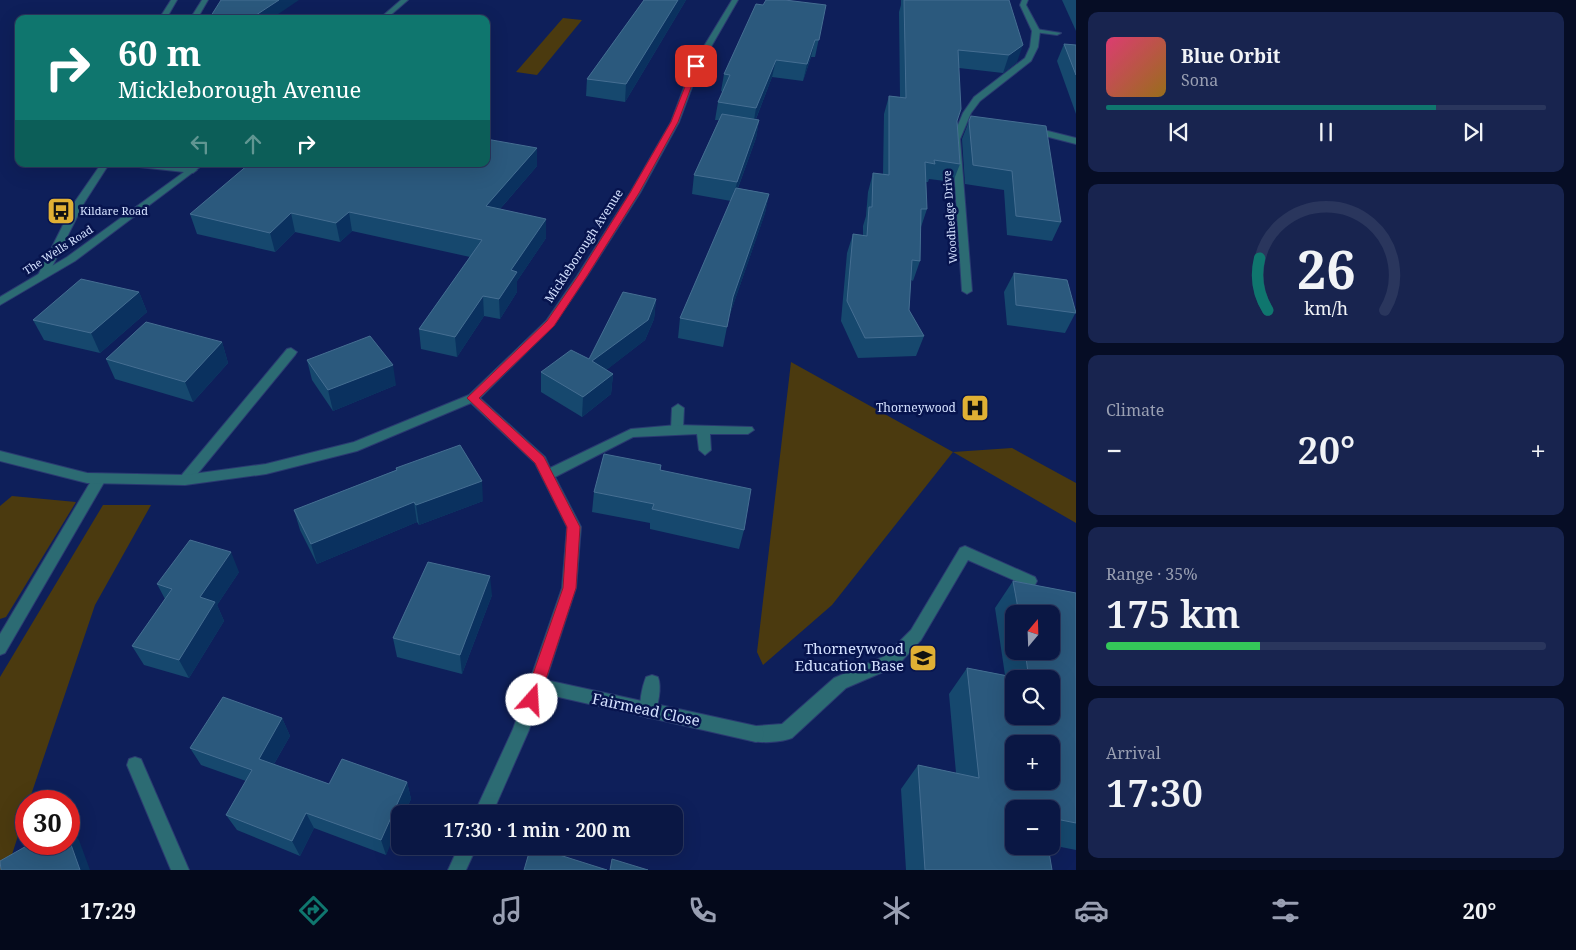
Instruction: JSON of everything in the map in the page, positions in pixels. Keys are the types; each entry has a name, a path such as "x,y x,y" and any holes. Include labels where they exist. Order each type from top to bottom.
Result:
{"street":[{"path":"165,15 174,0"},
{"path":"196,15 205,0"},
{"path":"387,15 405,0"},
{"name":"Mickleborough Avenue","path":"0,456 32,466 87,478 185,480 266,469 357,446 473,398 550,323 582,276 634,193 675,122 696,66 735,0"},
{"path":"1026,0 1023,5 1036,31 1057,33"},
{"name":"Woodhedge Drive","path":"967,291 956,139 971,114 977,99 1028,59 1034,46 1036,31"},
{"path":"1022,127 1076,141"},
{"path":"43,275 79,203 102,167"},
{"name":"The Wells Road","path":"0,302 71,259 196,167"},
{"path":"185,480 291,352"},
{"path":"473,398 540,460 574,527 569,588 521,730 487,805"},
{"path":"677,429 678,408"},
{"path":"547,475 631,433 677,429 748,430"},
{"path":"703,430 705,450"},
{"path":"0,648 99,479"},
{"name":"Fairmead Close","path":"536,685 756,734 786,732 840,683 891,662 916,635 965,552 1030,581"},
{"path":"648,710 652,682"},
{"path":"135,765 180,870"},
{"path":"457,870 464,855"}],"shaded area":[{"path":"563,18 582,20 537,75 516,72"},
{"path":"791,362 953,452 832,605 763,665 757,652"},
{"path":"1012,448 1076,483 1076,523 953,452"},
{"path":"12,496 76,502 6,617 0,619 0,506"},
{"path":"103,505 151,505 95,605 33,790 15,790 15,845 7,870 0,870 0,677"}],"building":[{"path":"221,0 279,0 256,15 212,15"},
{"path":"644,0 678,0 626,84 587,79"},
{"path":"766,0 785,0 826,5 819,40 815,40 807,64 776,60 756,108 718,102 730,75 724,74 756,4 763,5"},
{"path":"904,0 1009,0 1023,45 1009,55 958,50 961,109 957,121 960,164 934,160 935,164 925,162 927,209 921,209 920,261 912,260 909,310 924,336 865,338 847,301 853,234 867,236 869,207 872,207 873,173 889,175 889,96 906,98"},
{"path":"1064,44 1076,45 1076,75"},
{"path":"722,114 759,120 737,182 694,175"},
{"path":"971,116 1046,126 1061,222 1016,216 1012,171 973,165 969,121"},
{"path":"490,140 537,148 486,206 546,219 511,270 517,272 499,299 483,296 455,337 419,329 482,240 349,212 336,223 291,213 270,233 190,214 245,167 490,167"},
{"path":"736,188 769,194 733,297 727,327 680,318"},
{"path":"1014,273 1067,280 1076,313 1016,305"},
{"path":"81,279 139,292 91,333 33,320"},
{"path":"623,292 656,299 648,320 592,361 613,374 583,397 541,372 571,350 589,359"},
{"path":"146,322 222,342 185,382 106,359"},
{"path":"370,336 393,365 328,390 307,360"},
{"path":"460,445 482,481 416,505 414,502 311,544 294,510 397,470 396,468"},
{"path":"604,454 661,465 660,470 751,489 744,530 652,509 654,504 594,492"},
{"path":"190,540 231,552 200,597 215,602 179,660 132,646 172,589 157,584"},
{"path":"428,562 490,576 460,655 393,638"},
{"path":"1013,581 1076,593 1076,823 1060,820 1060,800 1005,800 1005,855 1050,855 1052,870 925,870 918,765 979,778 967,668 1005,675 1005,725 1060,725 1060,670 1028,670 1026,660 1060,660 1060,605 1017,605"},
{"path":"223,697 282,718 259,759 329,784 342,759 407,782 397,805 391,805 391,818 381,840 306,813 292,841 226,815 252,770 190,748"},
{"path":"15,852 15,855 75,855 80,870 1,870 0,861"},
{"path":"528,855 560,855 607,870 524,870"},
{"path":"612,859 648,870 610,870"}],"place":[{"name":"Kildare Road","path":"61,211"},
{"name":"Thorneywood","path":"975,408"},
{"name":"Thorneywood Education Base","path":"923,658"}],"route":[{"path":"532,700 569,588 574,527 540,460 473,398 550,323 582,276 634,193 675,122 696,66"}]}
